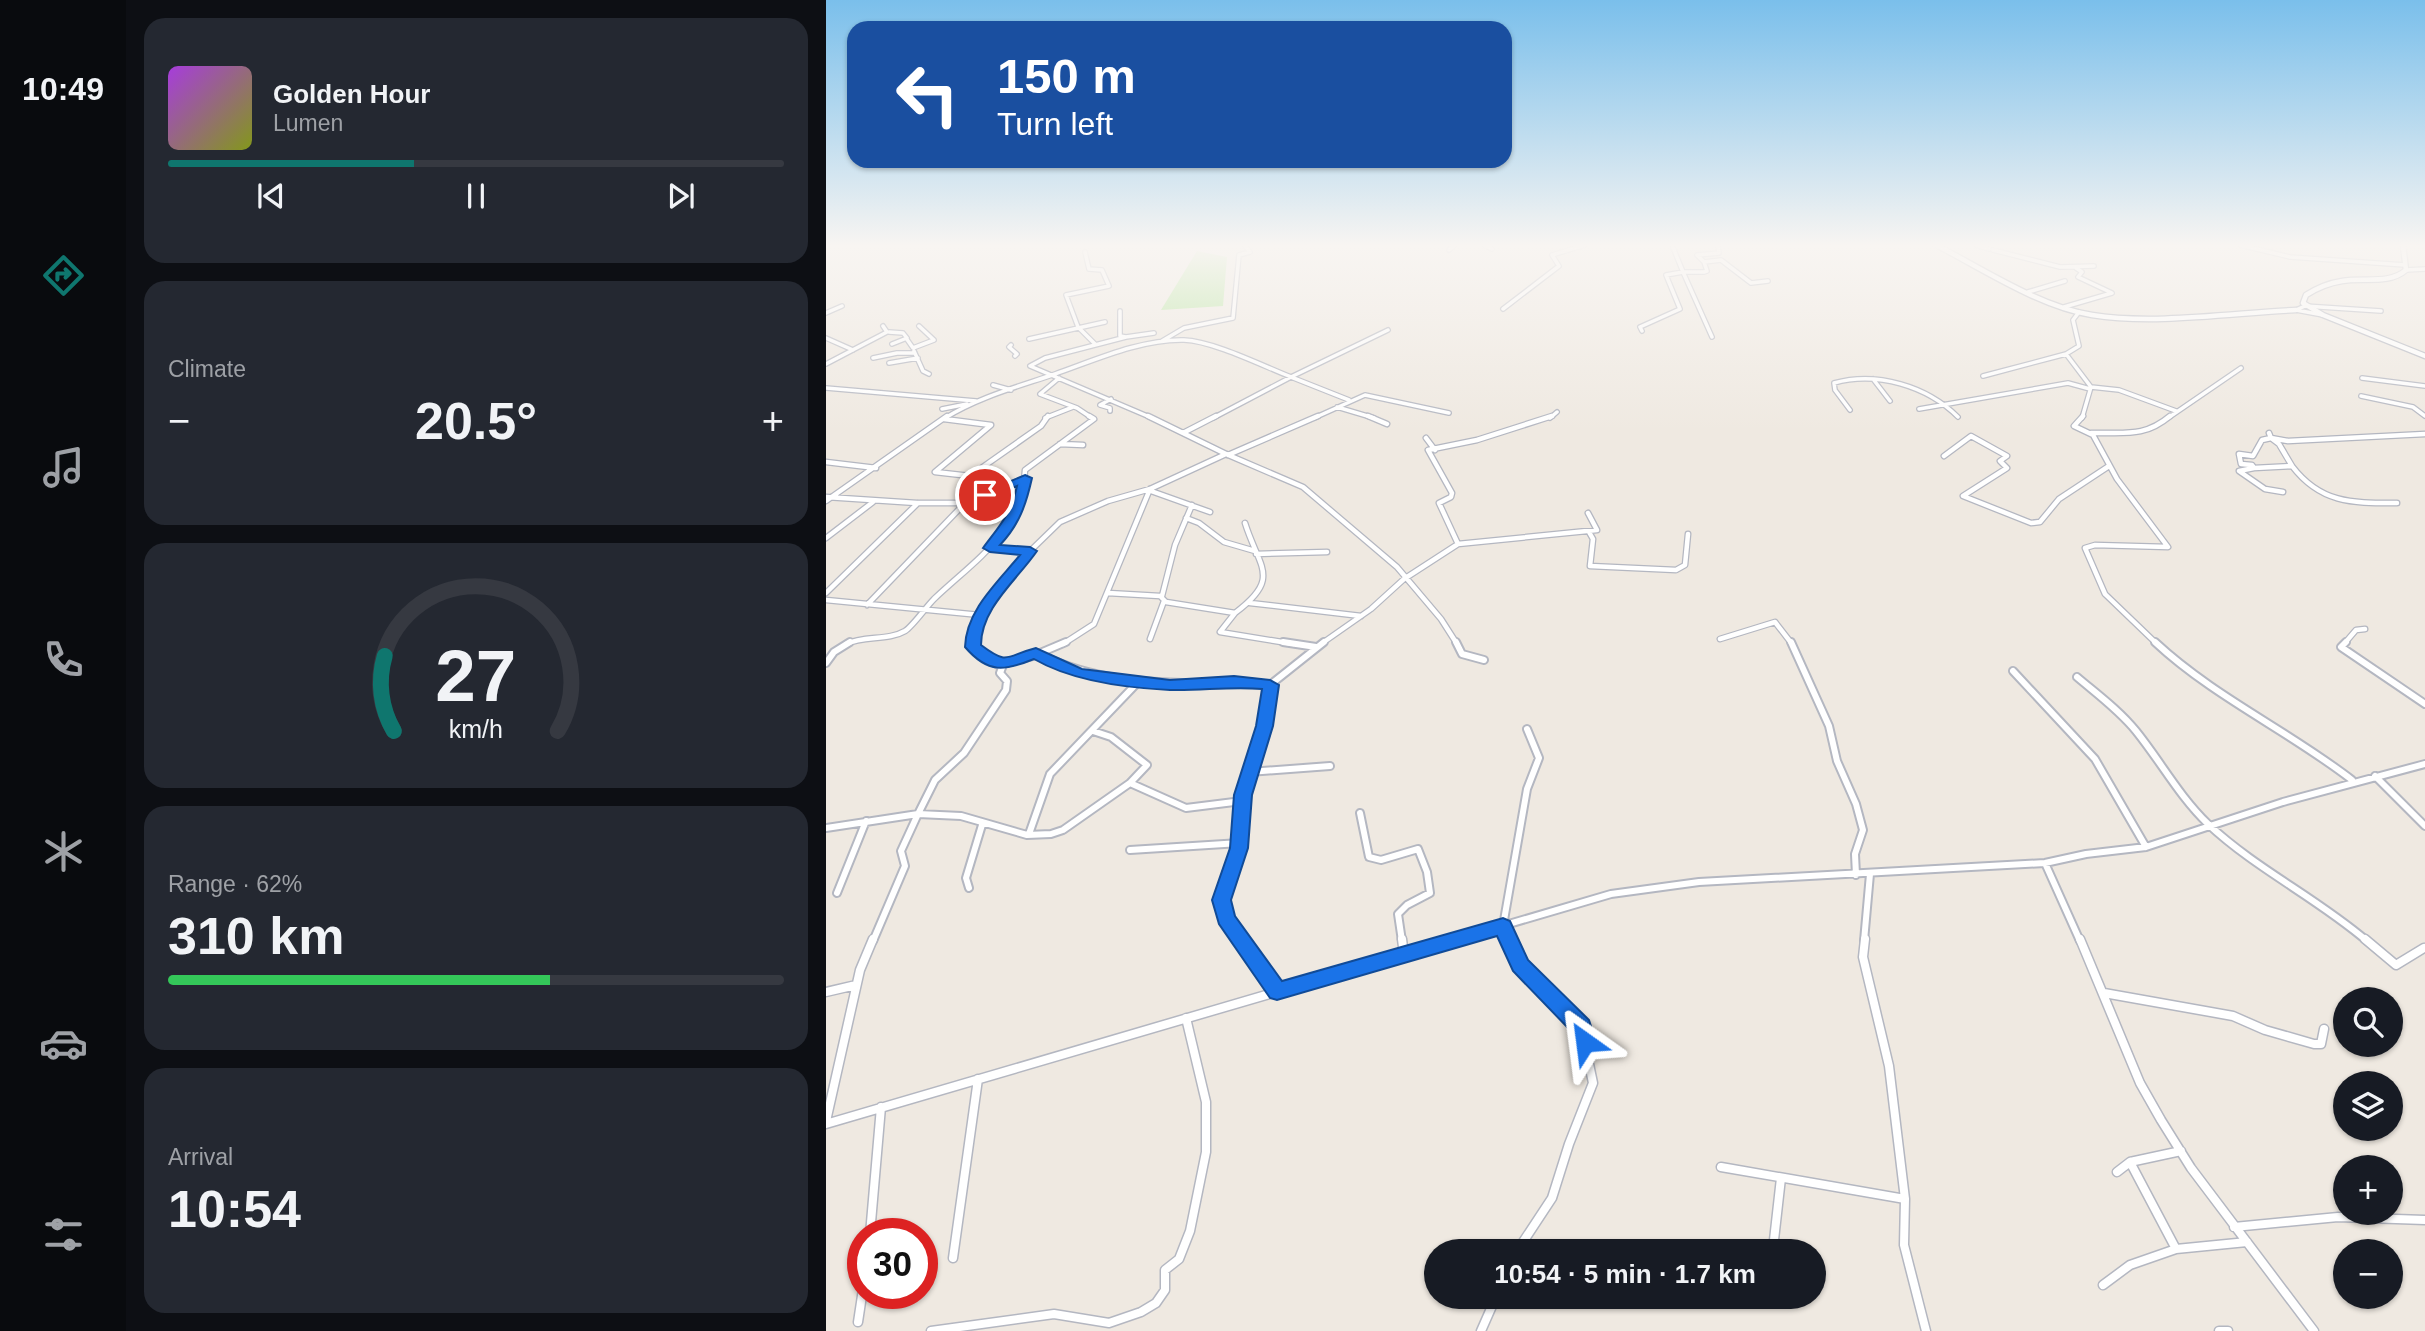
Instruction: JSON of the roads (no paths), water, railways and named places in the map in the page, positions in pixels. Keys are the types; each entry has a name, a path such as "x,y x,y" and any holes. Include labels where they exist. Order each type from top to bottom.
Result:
{"street":[{"path":"1070,307 1077,327 1095,344"},
{"path":"1157,343 1184,328 1233,318 1234,307"},
{"path":"1642,331 1640,327 1647,322 1680,307"},
{"path":"1699,307 1712,337"},
{"path":"2064,307 2079,312 2123,318 2297,310 2323,315"},
{"path":"2297,310 2303,307"},
{"path":"2307,307 2425,356"},
{"path":"2322,307 2381,311"},
{"path":"1120,311 1120,336 1126,337"},
{"path":"1983,376 2066,354 2079,346 2073,320 2079,312"},
{"path":"1029,339 1105,322"},
{"path":"883,326 888,332 895,334 893,343 906,338"},
{"path":"889,363 915,353 934,340 919,326"},
{"path":"1183,433 1388,330"},
{"path":"826,364 888,332 903,333 923,371 929,374"},
{"path":"1154,333 1095,344 1030,365 1303,487 1397,567 1404,579 1446,624 1462,654 1484,660"},
{"path":"826,338 853,350"},
{"path":"826,344 833,341"},
{"path":"942,409 974,402 1048,374 1157,343 1191,341 1224,351 1349,400"},
{"path":"1011,345 1009,347 1017,354 1015,356"},
{"path":"1080,349 1085,363"},
{"path":"873,358 915,353"},
{"path":"2066,354 2091,388 2085,414 2074,426 2091,433 2142,432 2155,429 2176,411 2241,368"},
{"path":"826,663 836,650 854,639 905,631 921,611 1007,529 1019,506 1025,470 1094,419 1040,394 1059,378"},
{"path":"2362,378 2425,386"},
{"path":"1873,379 1890,401"},
{"path":"1850,410 1835,390 1834,383 1873,379 1892,381 1949,405 1958,417"},
{"path":"1919,409 2068,383 2119,390 2176,411"},
{"path":"993,385 1011,390"},
{"path":"826,388 974,402"},
{"path":"1150,490 1091,628 1003,665 998,665 973,647 973,633 980,615 1030,551 1069,517 1108,501 1150,490 1349,400 1371,394 1421,409 1449,413"},
{"path":"2361,396 2407,405 2425,416"},
{"path":"1110,411 1110,408 1100,405 1111,400"},
{"path":"828,499 944,418 974,402"},
{"path":"944,418 991,425 935,472 970,476 1041,426 1045,417 1073,407"},
{"path":"1337,407 1383,420 1387,424"},
{"path":"1458,544 1439,503 1451,497 1452,493 1428,450 1548,419 1557,412"},
{"path":"2091,433 2109,467 2168,547 2095,545 2085,548 2105,594 2193,673 2352,779"},
{"path":"2270,435 2288,441 2319,441 2425,434"},
{"path":"2270,435 2280,444 2302,481 2330,500 2397,503"},
{"path":"2254,468 2252,465 2241,464 2239,454 2253,456 2262,440 2270,435"},
{"path":"1944,456 1971,436 2007,456 2000,461 2007,468 1963,496 2031,523 2040,522 2041,515 2050,507 2089,477 2109,467"},
{"path":"1426,438 1435,450"},
{"path":"1060,444 1083,445"},
{"path":"826,461 876,468"},
{"path":"2283,492 2275,493 2266,489 2239,471 2292,466"},
{"path":"828,499 965,503 1025,478"},
{"path":"1150,490 1210,512"},
{"path":"826,538 874,501"},
{"path":"826,593 918,503"},
{"path":"867,606 965,503"},
{"path":"1150,639 1163,599 1175,545 1192,505"},
{"path":"1277,991 1222,911 1223,890 1240,843 1242,801 1265,726 1270,685 1399,586 1404,579 1458,544 1589,532 1598,528 1588,513"},
{"path":"1186,518 1200,523 1218,539 1238,548 1278,555 1327,552"},
{"path":"1245,523 1255,552 1264,565 1264,579 1250,603 1235,613 1220,632 1316,648"},
{"path":"1589,532 1593,539 1590,566 1676,570 1685,565 1688,534"},
{"path":"990,548 1030,551"},
{"path":"1108,593 1163,599 1235,613"},
{"path":"826,600 980,615"},
{"path":"1250,603 1361,616"},
{"path":"1720,639 1776,622 1794,646 1804,676 1829,726 1837,761 1856,804 1863,830 1855,854 1856,875"},
{"path":"2365,629 2357,630 2342,647 2425,704"},
{"path":"1036,653 1069,671 1139,681 1170,685 1234,681 1270,685"},
{"path":"1003,665 1000,673 1007,681 1006,690 962,756 935,780 901,851 905,866 860,970 826,1122 1581,902 1633,890 1699,883 2045,863 2086,854 2147,847 2375,776 2425,764"},
{"path":"2012,671 2095,759 2147,847"},
{"path":"2077,677 2120,713 2137,732 2183,800 2210,826 2266,870 2352,928 2396,964 2424,948"},
{"path":"1030,834 1050,774 1139,681"},
{"path":"1525,1239 1552,1198 1569,1144 1593,1083 1581,1026 1520,965 1503,926 1527,789 1539,758 1527,729"},
{"path":"826,828 918,814 965,817 982,825 1020,834 1052,834 1063,830 1130,783 1147,765 1111,737 1093,731"},
{"path":"1249,772 1330,766"},
{"path":"2375,776 2425,826"},
{"path":"1130,783 1186,808 1242,801"},
{"path":"1360,813 1369,857 1375,861 1384,860 1418,849 1427,872 1430,893 1398,914 1404,955"},
{"path":"837,893 866,821"},
{"path":"969,888 966,878 982,825"},
{"path":"1130,850 1240,843"},
{"path":"2045,863 2104,993 2140,1083 2181,1150 2234,1227 2314,1331"},
{"path":"1870,874 1863,957 1889,1066 1905,1199 1904,1245 1926,1331"},
{"path":"826,992 856,985"},
{"path":"2104,993 2233,1016 2265,1030 2292,1035 2314,1044 2321,1044 2323,1029"},
{"path":"931,1331 1054,1314 1077,1315 1104,1325 1156,1305 1165,1293 1165,1270 1179,1259 1190,1231 1206,1152 1206,1102 1186,1018"},
{"path":"953,1258 978,1079"},
{"path":"871,1218 881,1107"},
{"path":"2117,1172 2130,1162 2181,1150"},
{"path":"2130,1162 2176,1249"},
{"path":"1721,1167 1905,1199"},
{"path":"1774,1239 1781,1178"},
{"path":"2234,1227 2338,1217 2425,1220"},
{"path":"2103,1286 2130,1265 2176,1249 2247,1242"},
{"path":"858,1322 860,1309"},
{"path":"1481,1331 1491,1309"},
{"path":"2219,1331 2228,1331"}]}
